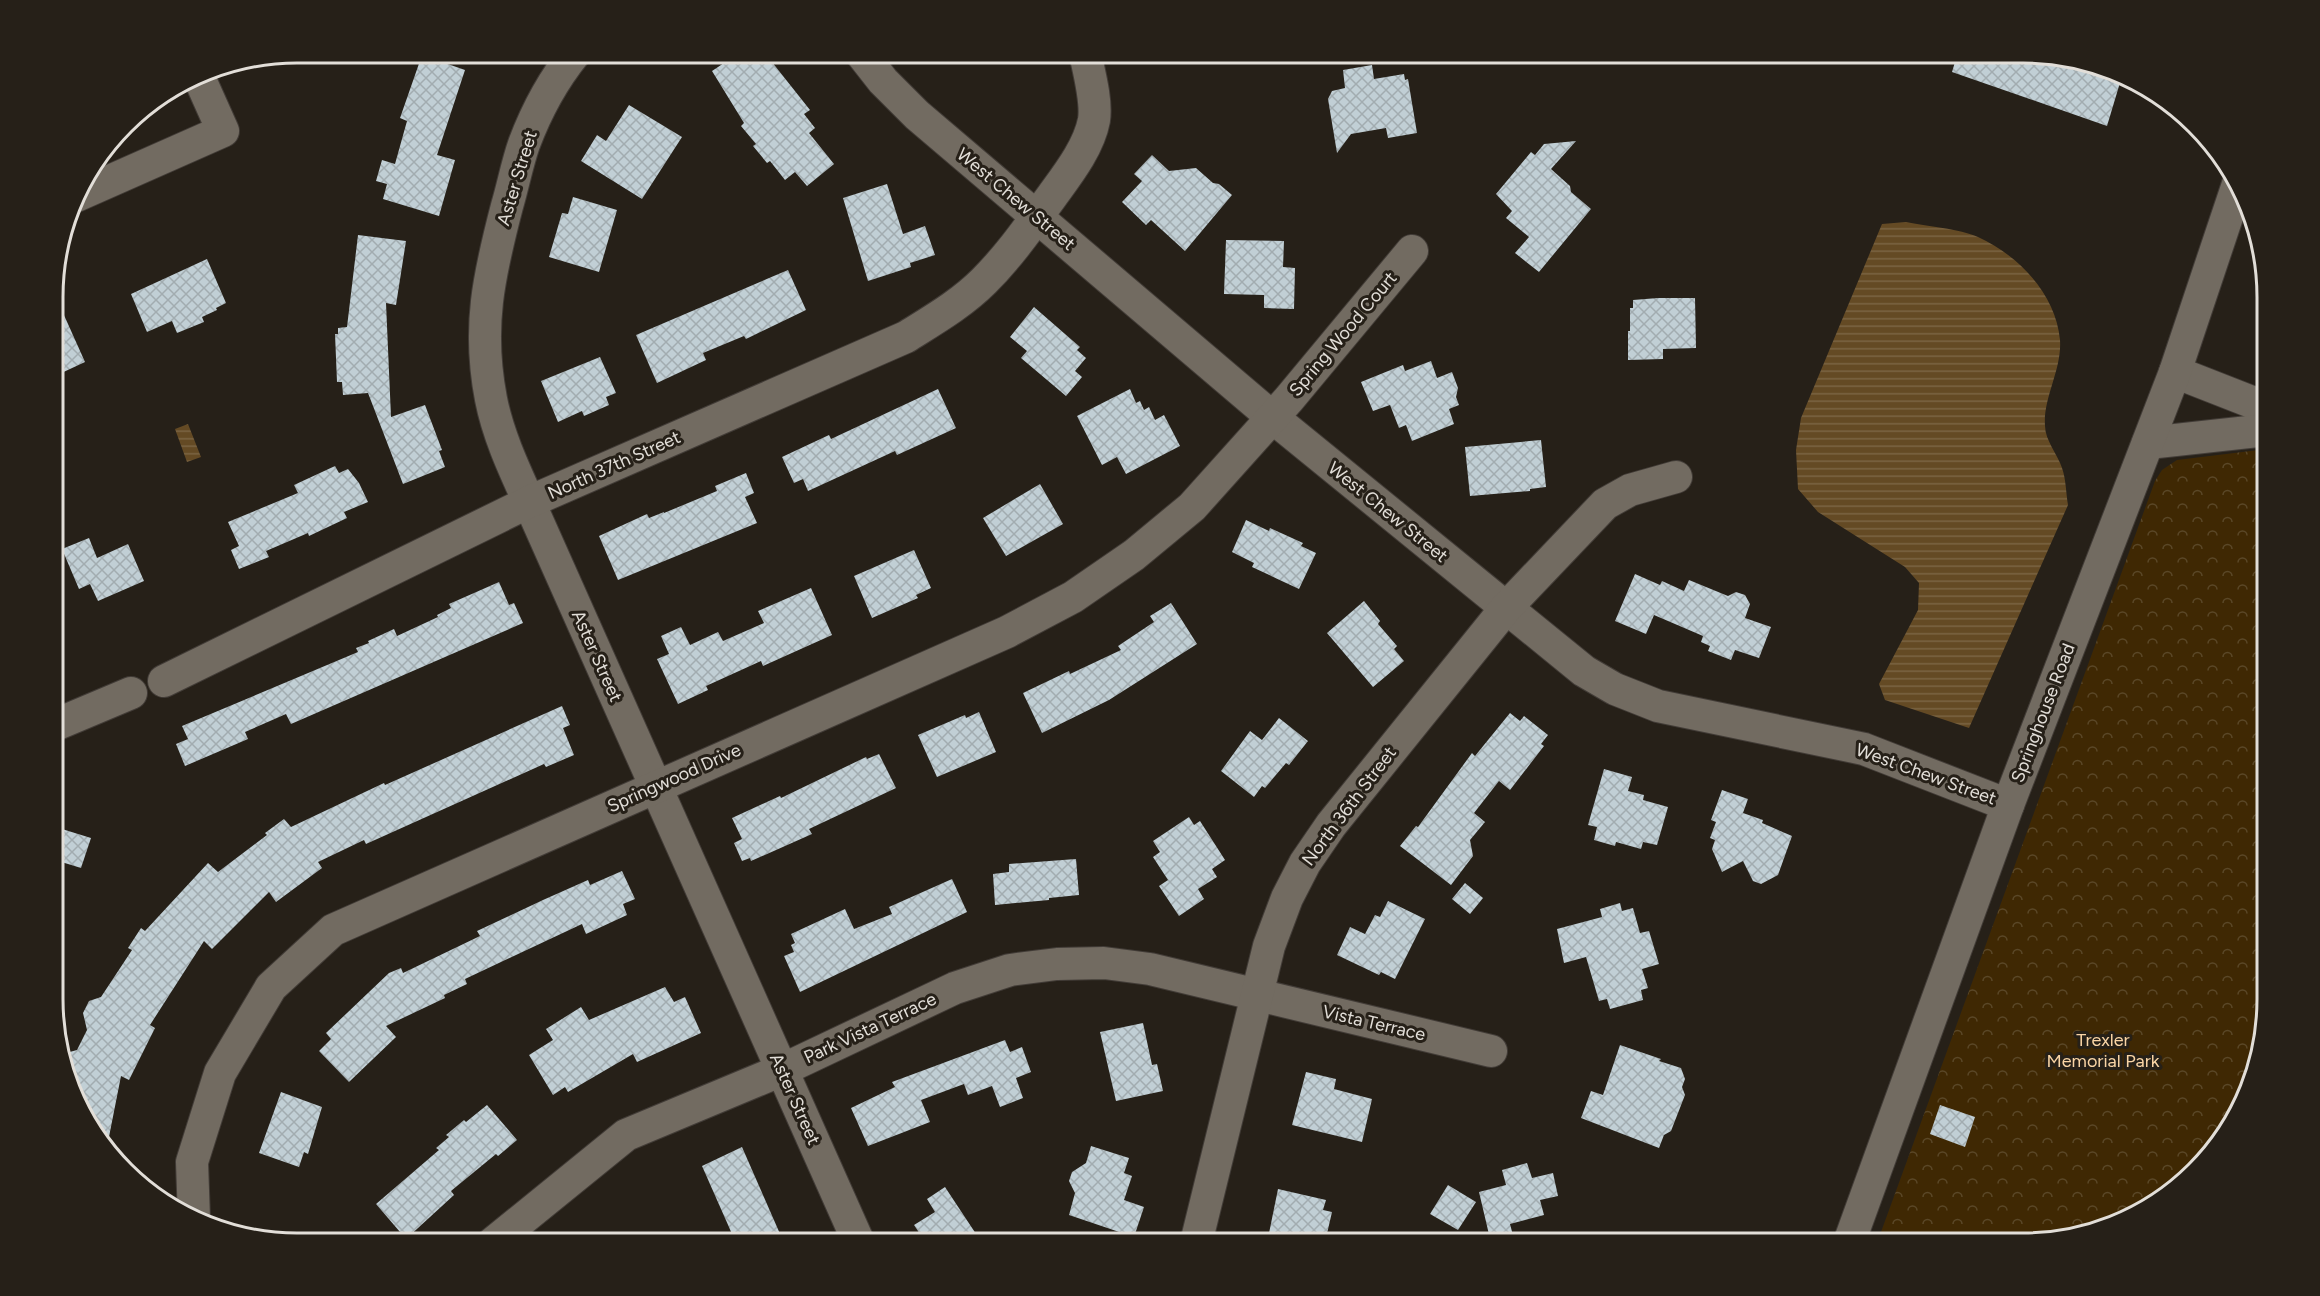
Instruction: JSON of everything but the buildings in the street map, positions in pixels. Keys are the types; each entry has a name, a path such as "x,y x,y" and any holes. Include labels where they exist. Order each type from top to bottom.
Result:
{"street":[{"name":"Aster Street","path":"566,63 544,100 524,145 490,270 485,313 485,357 491,401 503,443 855,1233"},
{"name":"West Chew Street","path":"869,63 883,81 917,115 1272,417 1584,671 1616,689 1658,706 1864,749 2008,805"},
{"name":"North 37th Street","path":"164,681 529,502 906,337 946,312 982,282 1015,248 1064,180 1083,148 1094,119 1092,86 1087,63"},
{"path":"89,190 223,131 202,83"},
{"name":"Springhouse Road","path":"1853,1233 2008,805 2175,372 2234,196"},
{"name":"Spring Wood Court","path":"1272,417 1412,251"},
{"path":"2175,372 2257,404"},
{"name":"Springwood Drive","path":"194,1209 192,1161 220,1073 271,987 333,930 1007,632 1073,597 1134,555 1192,507 1272,417"},
{"path":"2148,443 2257,431"},
{"name":"North 36th Street","path":"1198,1233 1269,945 1287,898 1305,863 1331,825 1506,608 1605,504 1630,490 1676,477"},
{"path":"63,722 131,693"},
{"name":"Park Vista Terrace","path":"506,1233 626,1135 782,1070 955,988 1010,970 1057,964 1104,963 1150,969 1257,996"},
{"name":"Vista Terrace","path":"1257,996 1491,1051"}],"green space":[{"name":"Trexler Memorial Park","path":"2257,450 2257,999 2253,1045 2245,1074 2226,1116 2199,1153 2153,1194 2113,1215 2084,1225 2054,1231 1881,1233 2155,481 2162,470 2177,460"}],"shaded area":[{"path":"1906,222 1971,234 2007,254 2033,278 2043,292 2057,323 2060,340 2058,362 2045,415 2045,426 2047,437 2063,472 2068,505 1969,728 1885,700 1879,684 1918,610 1919,583 1905,567 1818,512 1798,489 1796,450 1801,418 1882,224"},
{"path":"188,424 201,457 187,462 175,429"}]}
